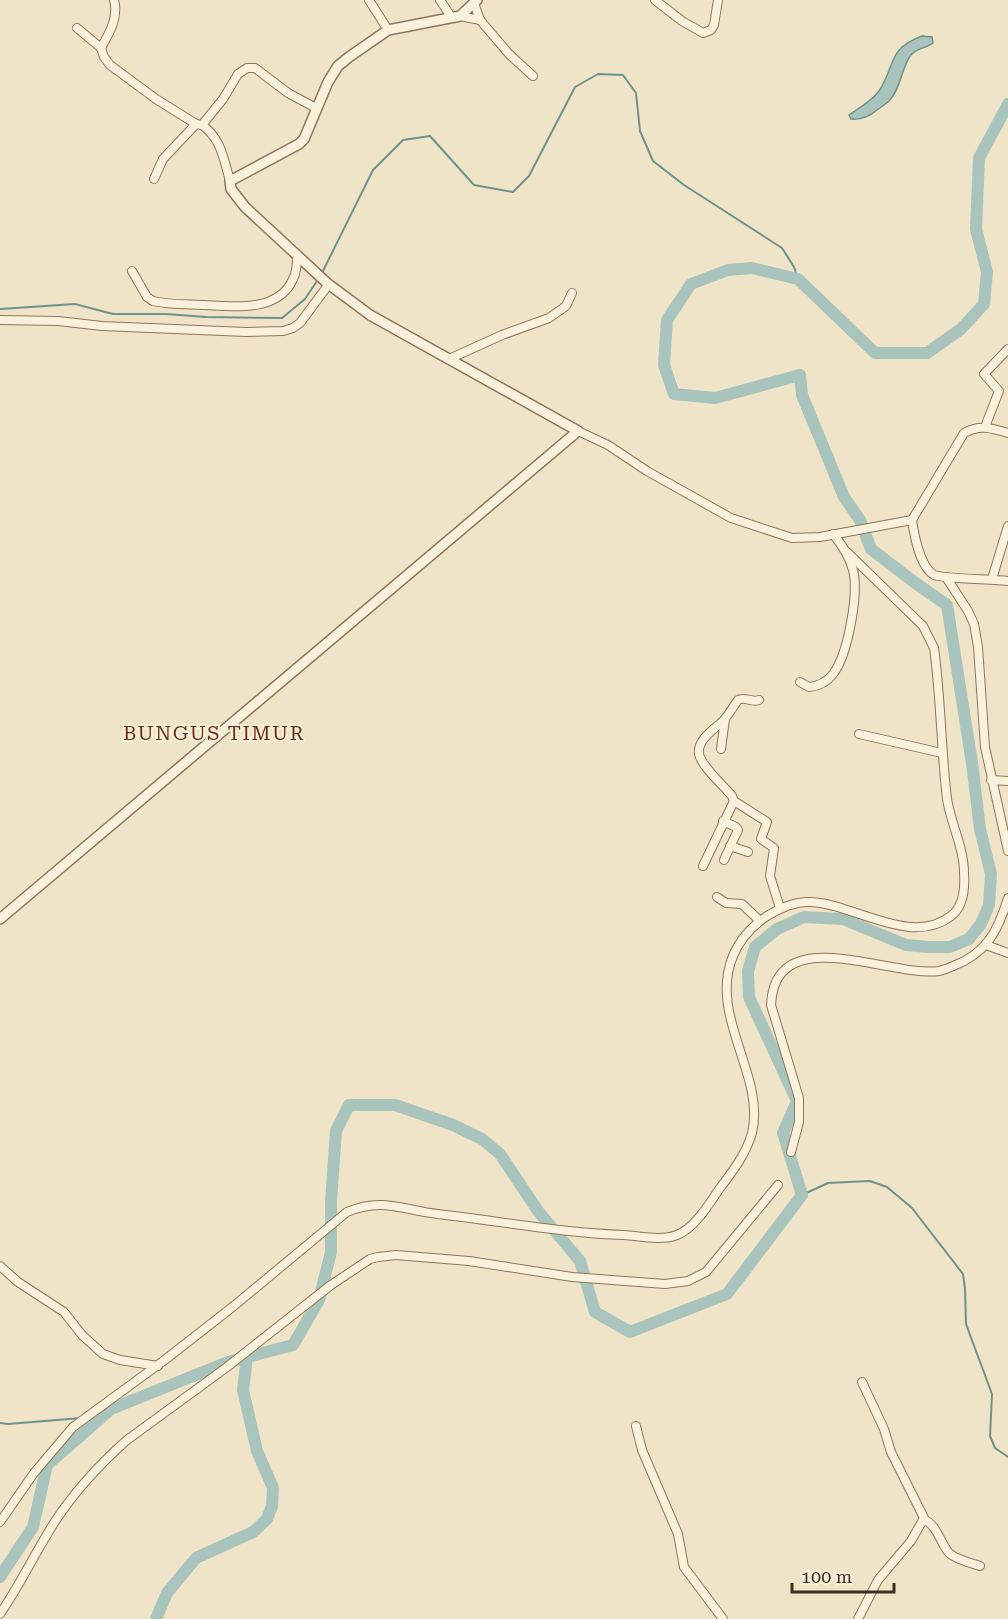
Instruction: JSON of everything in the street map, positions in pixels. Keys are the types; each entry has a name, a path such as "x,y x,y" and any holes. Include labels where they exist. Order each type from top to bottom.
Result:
{"street":[{"path":"101,48 116,14 114,0"},
{"path":"369,0 388,30"},
{"path":"440,0 456,17"},
{"path":"655,0 703,33 711,30 714,25 718,0"},
{"path":"456,17 475,1 480,20 509,54 533,76"},
{"path":"230,181 299,144 304,139 328,82 342,62 388,30 456,17 480,20"},
{"path":"77,28 101,48 110,65 156,99 213,134 218,143 231,189 245,207 328,283 370,315 578,431 608,445 648,471 731,518 800,539 912,520"},
{"path":"154,179 163,159 223,99 238,74 247,68 255,68 288,93 316,108"},
{"path":"132,271 147,297 153,301 242,308 259,304 286,289 295,274 299,257"},
{"path":"0,320 58,321 102,327 246,332 283,331 300,323 328,283"},
{"path":"449,359 502,335 549,318 566,306 573,293"},
{"path":"985,426 999,391 984,374 1008,349"},
{"path":"1008,433 985,426 974,427 964,433 912,520 925,566 934,574 945,577 1008,581"},
{"path":"0,919 578,431"},
{"path":"992,579 1008,526"},
{"path":"800,682 809,687 816,687 824,683 834,674 846,645 854,600 854,572 837,533"},
{"path":"0,1522 48,1454 73,1427 158,1366 280,1269 339,1217 363,1205 392,1204 436,1214 571,1231 669,1237 680,1234 688,1228 707,1207 742,1158 753,1123 752,1094 727,1006 728,975 732,956 749,930 780,908 811,902 844,908 894,924 914,927 934,926 949,919 957,911 962,897 964,871 949,808 942,753 934,648 929,635 913,616 847,552"},
{"path":"945,577 974,624 978,647 985,747 1008,851"},
{"path":"759,700 744,698 738,700 725,719 701,743 699,754 734,801 767,822 761,839 774,848 770,876 780,908"},
{"path":"721,749 725,719"},
{"path":"859,734 942,753"},
{"path":"991,780 1008,781"},
{"path":"703,866 734,801"},
{"path":"723,821 737,828 724,860"},
{"path":"730,846 748,852"},
{"path":"717,897 726,903 740,903 760,920"},
{"path":"791,1152 797,1133 799,1098 771,1005 771,991 776,980 791,964 811,957 852,959 900,968 940,971 968,961 988,945 1006,909 1008,898"},
{"path":"988,945 1008,953"},
{"path":"0,1614 55,1522 100,1466 127,1440 226,1367 313,1298 370,1259 396,1255 469,1261 572,1277 665,1284 688,1281 697,1278 711,1266 778,1185"},
{"path":"0,1266 18,1282 63,1312 82,1335 103,1354 120,1360 158,1366"},
{"path":"858,1619 878,1580 911,1541 924,1520 923,1512 891,1452 884,1429 862,1382"},
{"path":"636,1426 642,1450 678,1534 684,1567 723,1619"},
{"path":"924,1520 932,1524 942,1544 952,1556 980,1566"}],"water":[{"path":"922,36 932,37 933,43 911,55 893,97 868,116 851,119 849,115 879,91 897,52 903,46"}],"waterway":[{"path":"322,273 373,170 403,140 430,136 474,185 513,192 529,176 575,87 598,74 623,75 636,93 640,131 653,161 684,185 782,248 794,267 798,279"},
{"path":"0,1577 33,1527 47,1465 111,1409 228,1362 293,1345 319,1300 331,1252 331,1201 336,1131 349,1105 395,1105 453,1125 482,1139 500,1154 538,1211 580,1261 595,1312 630,1332 727,1294 802,1195 783,1133 797,1101 749,997 748,971 755,947 777,929 804,917 843,919 906,945 950,947 969,939 981,924 989,905 991,874 980,829 947,605 871,549 860,520 844,497 802,395 800,375 715,398 674,394 664,365 667,320 691,284 728,270 752,268 798,279 875,353 927,353 961,329 984,304 987,272 976,229 979,158 1008,104"},
{"path":"0,309 75,304 113,314 282,318 305,299 319,278"},
{"path":"802,1195 828,1183 870,1181 887,1187 912,1208 963,1274 966,1324 992,1394 990,1436 995,1448 1008,1457"},
{"path":"156,1619 167,1593 196,1558 253,1532 267,1519 272,1506 273,1488 257,1451 243,1390 247,1357"},
{"path":"90,1418 102,1417"},
{"path":"0,1423 81,1418"}],"district":[{"name":"BUNGUS TIMUR","path":"214,733"}]}
